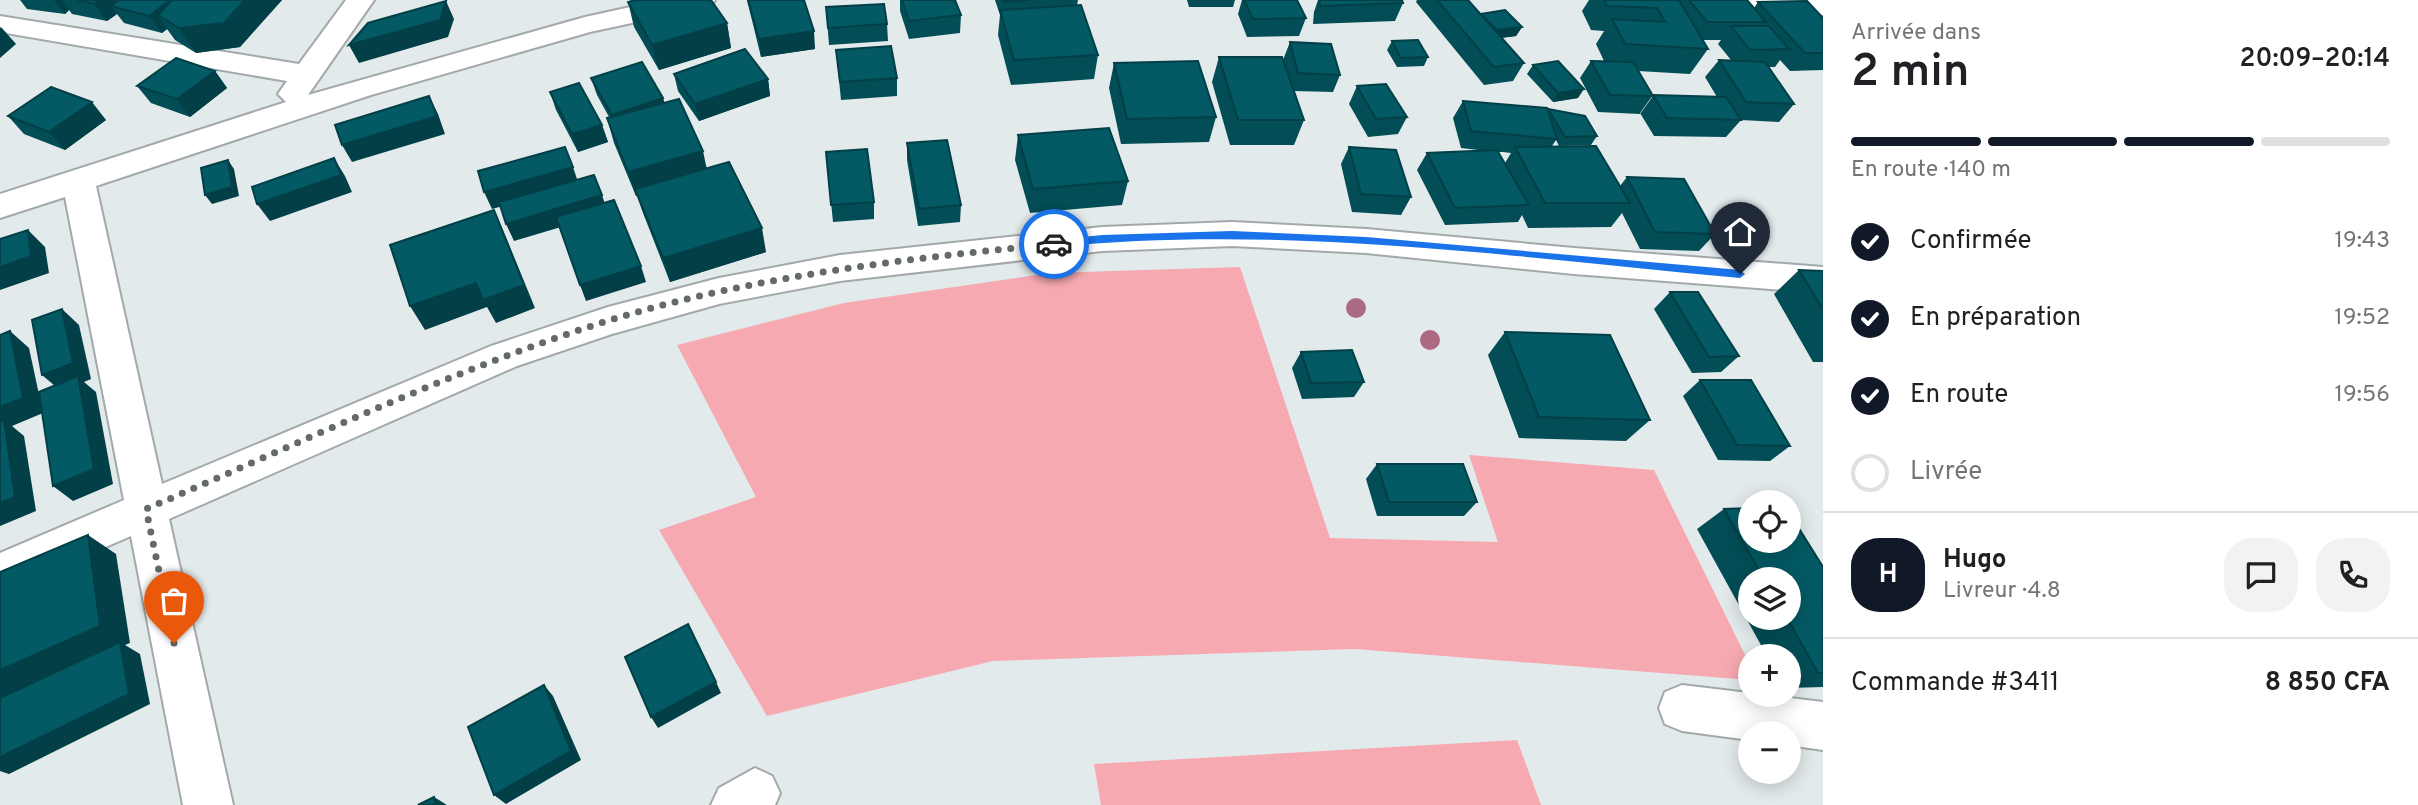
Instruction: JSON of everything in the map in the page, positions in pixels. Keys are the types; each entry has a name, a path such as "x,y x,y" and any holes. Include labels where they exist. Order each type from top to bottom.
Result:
{"street":[{"path":"0,5 5,0"},
{"path":"279,113 360,0"},
{"path":"0,206 590,12 701,0"},
{"path":"1704,0 1823,7"},
{"path":"0,24 307,75"},
{"path":"78,180 208,805"},
{"path":"0,573 504,356 608,321 719,291 840,268 1102,239 1232,234 1366,241 1574,261 1823,280"},
{"path":"1682,708 1823,726"}],"shaded area":[{"path":"1240,267 1330,538 1498,542 1469,455 1654,470 1740,644 1738,679 1355,649 993,661 767,716 659,530 756,497 677,345 844,303 1050,273"},
{"path":"1517,740 1541,805 1101,805 1094,764"}],"building":[{"path":"77,0 99,0 94,4"},
{"path":"119,0 170,0 149,16 111,6"},
{"path":"172,0 245,0 224,23 179,28 158,15"},
{"path":"711,0 727,23 652,45 628,2"},
{"path":"748,0 804,0 814,31 759,39"},
{"path":"902,0 955,0 961,15 909,21"},
{"path":"1244,0 1297,0 1306,18 1253,19"},
{"path":"1320,0 1402,0 1403,3 1320,6"},
{"path":"1437,0 1468,0 1524,63 1494,67"},
{"path":"1604,0 1679,0 1708,49 1625,44 1612,19 1665,22 1657,8 1607,6"},
{"path":"1689,0 1747,0 1766,22 1707,22"},
{"path":"446,1 440,20 349,45 368,23"},
{"path":"1807,1 1823,18 1823,53 1805,53 1758,2"},
{"path":"884,4 887,24 828,28 826,7"},
{"path":"1081,5 1098,55 1014,60 1000,10"},
{"path":"1505,10 1522,27 1497,30 1481,14"},
{"path":"1731,26 1769,26 1789,49 1750,50"},
{"path":"1418,40 1428,57 1401,58 1392,41"},
{"path":"1290,42 1331,44 1340,75 1298,73"},
{"path":"891,46 897,78 840,82 836,50"},
{"path":"745,49 768,79 695,104 674,74"},
{"path":"1219,57 1282,57 1304,120 1238,120"},
{"path":"176,58 215,71 177,99 137,86"},
{"path":"1719,60 1765,62 1794,104 1746,102"},
{"path":"1198,61 1216,117 1127,119 1114,63"},
{"path":"1558,61 1584,89 1558,93 1533,65"},
{"path":"1591,61 1633,62 1653,96 1610,95"},
{"path":"642,62 663,98 612,115 591,78"},
{"path":"579,83 602,125 572,134 550,92"},
{"path":"1386,84 1407,117 1376,119 1357,86"},
{"path":"51,87 92,102 49,132 8,116"},
{"path":"1653,95 1726,97 1741,120 1667,118"},
{"path":"429,96 437,116 342,145 335,125"},
{"path":"679,99 703,151 628,172 607,118"},
{"path":"1463,101 1547,108 1557,139 1471,131"},
{"path":"1548,109 1585,116 1597,136 1565,137"},
{"path":"1109,128 1128,181 1033,189 1018,135"},
{"path":"947,140 961,205 919,209 907,143"},
{"path":"1596,146 1630,203 1545,203 1515,147"},
{"path":"565,147 573,167 484,192 478,171"},
{"path":"1349,147 1396,150 1411,197 1361,194"},
{"path":"867,149 874,202 831,205 826,152"},
{"path":"1497,150 1529,205 1455,208 1427,153"},
{"path":"334,158 341,175 257,204 252,187"},
{"path":"228,160 232,187 205,195 201,168"},
{"path":"729,162 762,228 663,258 635,189"},
{"path":"594,175 602,195 506,224 499,202"},
{"path":"1627,177 1684,179 1715,234 1655,232"},
{"path":"614,200 641,266 580,285 556,217"},
{"path":"494,210 524,285 483,300 476,283 410,306 390,245"},
{"path":"28,230 31,256 0,267 0,239"},
{"path":"1799,270 1823,271 1823,309"},
{"path":"1670,292 1698,292 1739,356 1709,357"},
{"path":"62,309 73,363 42,375 32,320"},
{"path":"10,331 23,398 0,407 0,335"},
{"path":"1505,332 1610,335 1650,420 1539,417"},
{"path":"1352,350 1364,382 1311,383 1301,352"},
{"path":"78,376 94,469 53,486 39,392"},
{"path":"1700,380 1751,380 1790,446 1737,445"},
{"path":"4,420 15,497 0,503 0,422"},
{"path":"1377,464 1463,464 1477,502 1389,502"},
{"path":"1738,508 1738,534 1724,509"},
{"path":"1801,532 1823,567 1823,673 1818,673 1794,630 1801,630 1801,567 1757,567 1749,553 1801,553"},
{"path":"88,535 100,626 0,670 0,572"},
{"path":"688,624 716,682 651,717 625,657"},
{"path":"120,642 129,694 0,757 0,698"},
{"path":"544,685 571,751 494,795 468,727"},
{"path":"434,797 436,805 418,805"}],"way so far":[{"path":"174,643 146,509 504,356 608,321 719,291 840,268 1054,244"}],"route":[{"path":"1054,244 1102,239 1232,234 1366,241 1740,274"}]}
